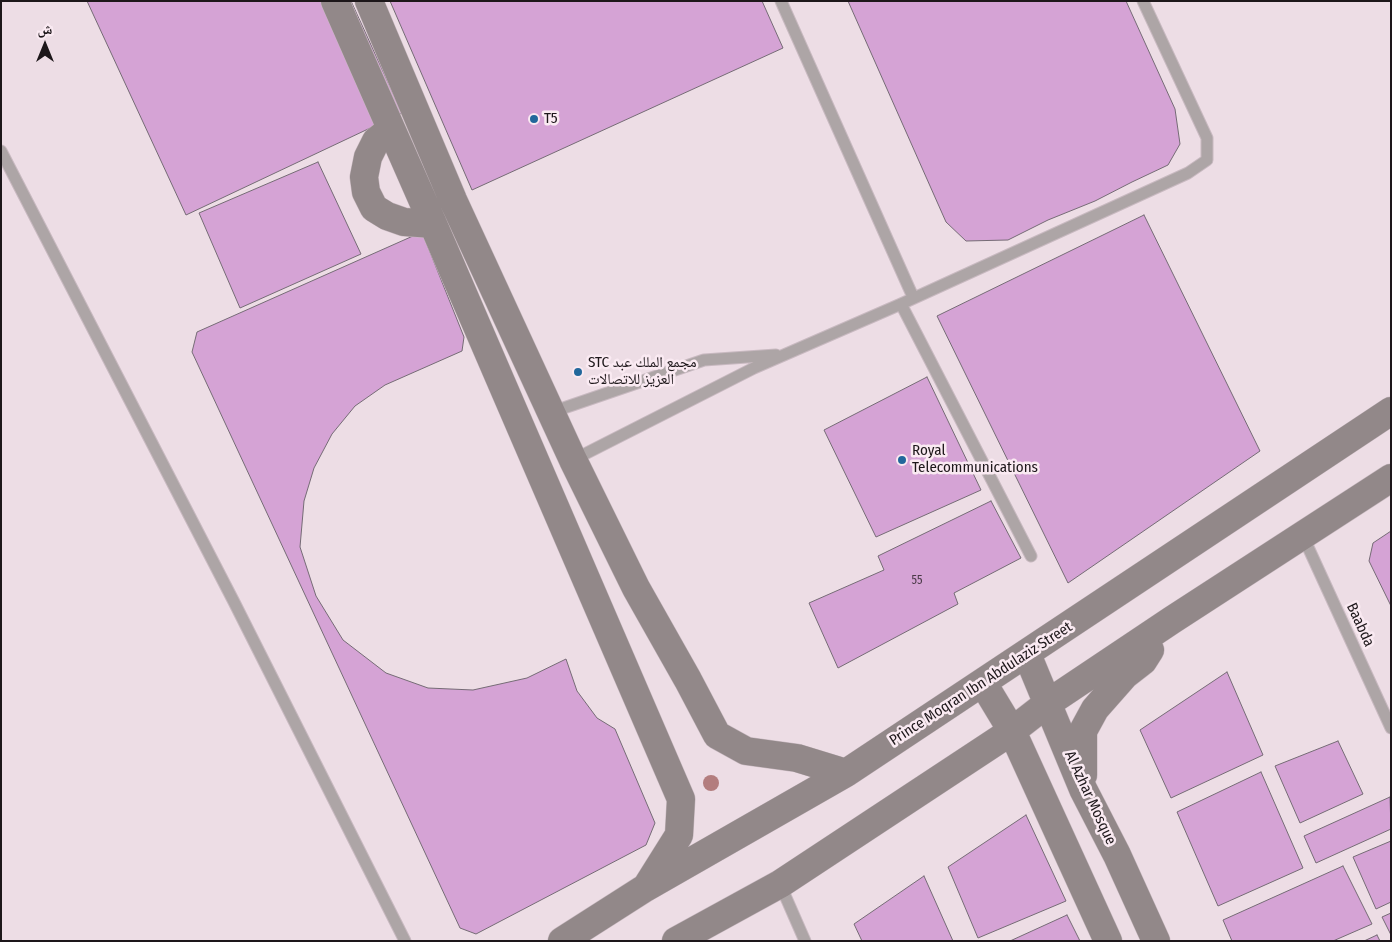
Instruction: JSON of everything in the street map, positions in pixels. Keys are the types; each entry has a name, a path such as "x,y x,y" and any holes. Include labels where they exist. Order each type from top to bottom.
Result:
{"street":[{"path":"335,1 680,799 679,835 645,888"},
{"path":"369,1 453,200 573,460 636,588 717,735 746,751 797,758 846,773"},
{"path":"391,129 376,141 368,157 364,176 366,192 374,208 387,216 404,222 433,224"},
{"name":"Prince Moqran Ibn Abdulaziz Street","path":"562,941 645,888 846,773 1391,411"},
{"path":"676,941 780,884 1012,731 1048,704 1172,620 1391,478"},
{"path":"1083,789 1083,731 1095,709 1125,675 1143,661 1172,620"},
{"name":"Al Azhar Mosque","path":"1027,654 1083,789 1117,856 1156,941"},
{"path":"983,683 1012,731 1108,941"},
{"path":"1078,875 1117,856"}],"lane":[{"path":"781,1 913,297"},
{"path":"573,460 783,355 901,304 1188,173 1207,160 1207,138 1143,1"},
{"path":"1,151 234,602 405,941"},
{"path":"901,304 1031,556"},
{"path":"552,412 704,360 783,355"},
{"name":"Baabda","path":"1302,534 1391,728"},
{"path":"780,884 805,941"}],"building":[{"path":"87,1 351,1 402,113 186,215"},
{"name":"T5","path":"390,1 762,1 783,48 472,190"},
{"path":"848,1 1126,1 1175,109 1180,144 1168,165 1095,201 1048,220 1008,240 966,241 946,222"},
{"path":"318,162 361,254 240,308 199,213"},
{"path":"1144,215 1260,451 1068,583 937,316"},
{"path":"422,232 464,337 462,351 385,385 355,406 332,434 314,468 304,501 300,547 316,596 343,640 386,673 428,688 473,690 527,678 566,659 577,691 597,718 615,729 655,823 646,845 476,934 460,928 192,352 197,332"},
{"name":"Royal Telecommunications","path":"927,377 981,490 876,537 824,430"},
{"path":"991,501 1021,558 954,593 958,604 838,668 809,603 884,570 878,556"},
{"path":"1391,531 1391,606 1369,561 1373,543"},
{"path":"1227,672 1263,755 1171,798 1140,730"},
{"path":"1338,741 1363,794 1300,823 1275,766"},
{"path":"1261,772 1303,868 1218,906 1177,812"},
{"path":"1390,797 1391,829 1316,863 1304,836"},
{"path":"1026,815 1066,901 978,938 948,867"},
{"path":"1391,841 1391,902 1376,909 1353,857"},
{"path":"1343,866 1372,924 1333,941 1232,941 1223,920"},
{"path":"924,876 953,941 862,941 854,924"},
{"path":"1391,913 1391,935 1382,917"},
{"path":"1067,915 1080,941 1010,941"},
{"path":"1377,935 1380,941 1364,941"}],"place":[{"name":"T5","path":"534,119"},
{"name":"STC مجمع الملك عبد العزيز للاتصالات","path":"578,372"},
{"name":"Royal Telecommunications","path":"902,460"}]}
